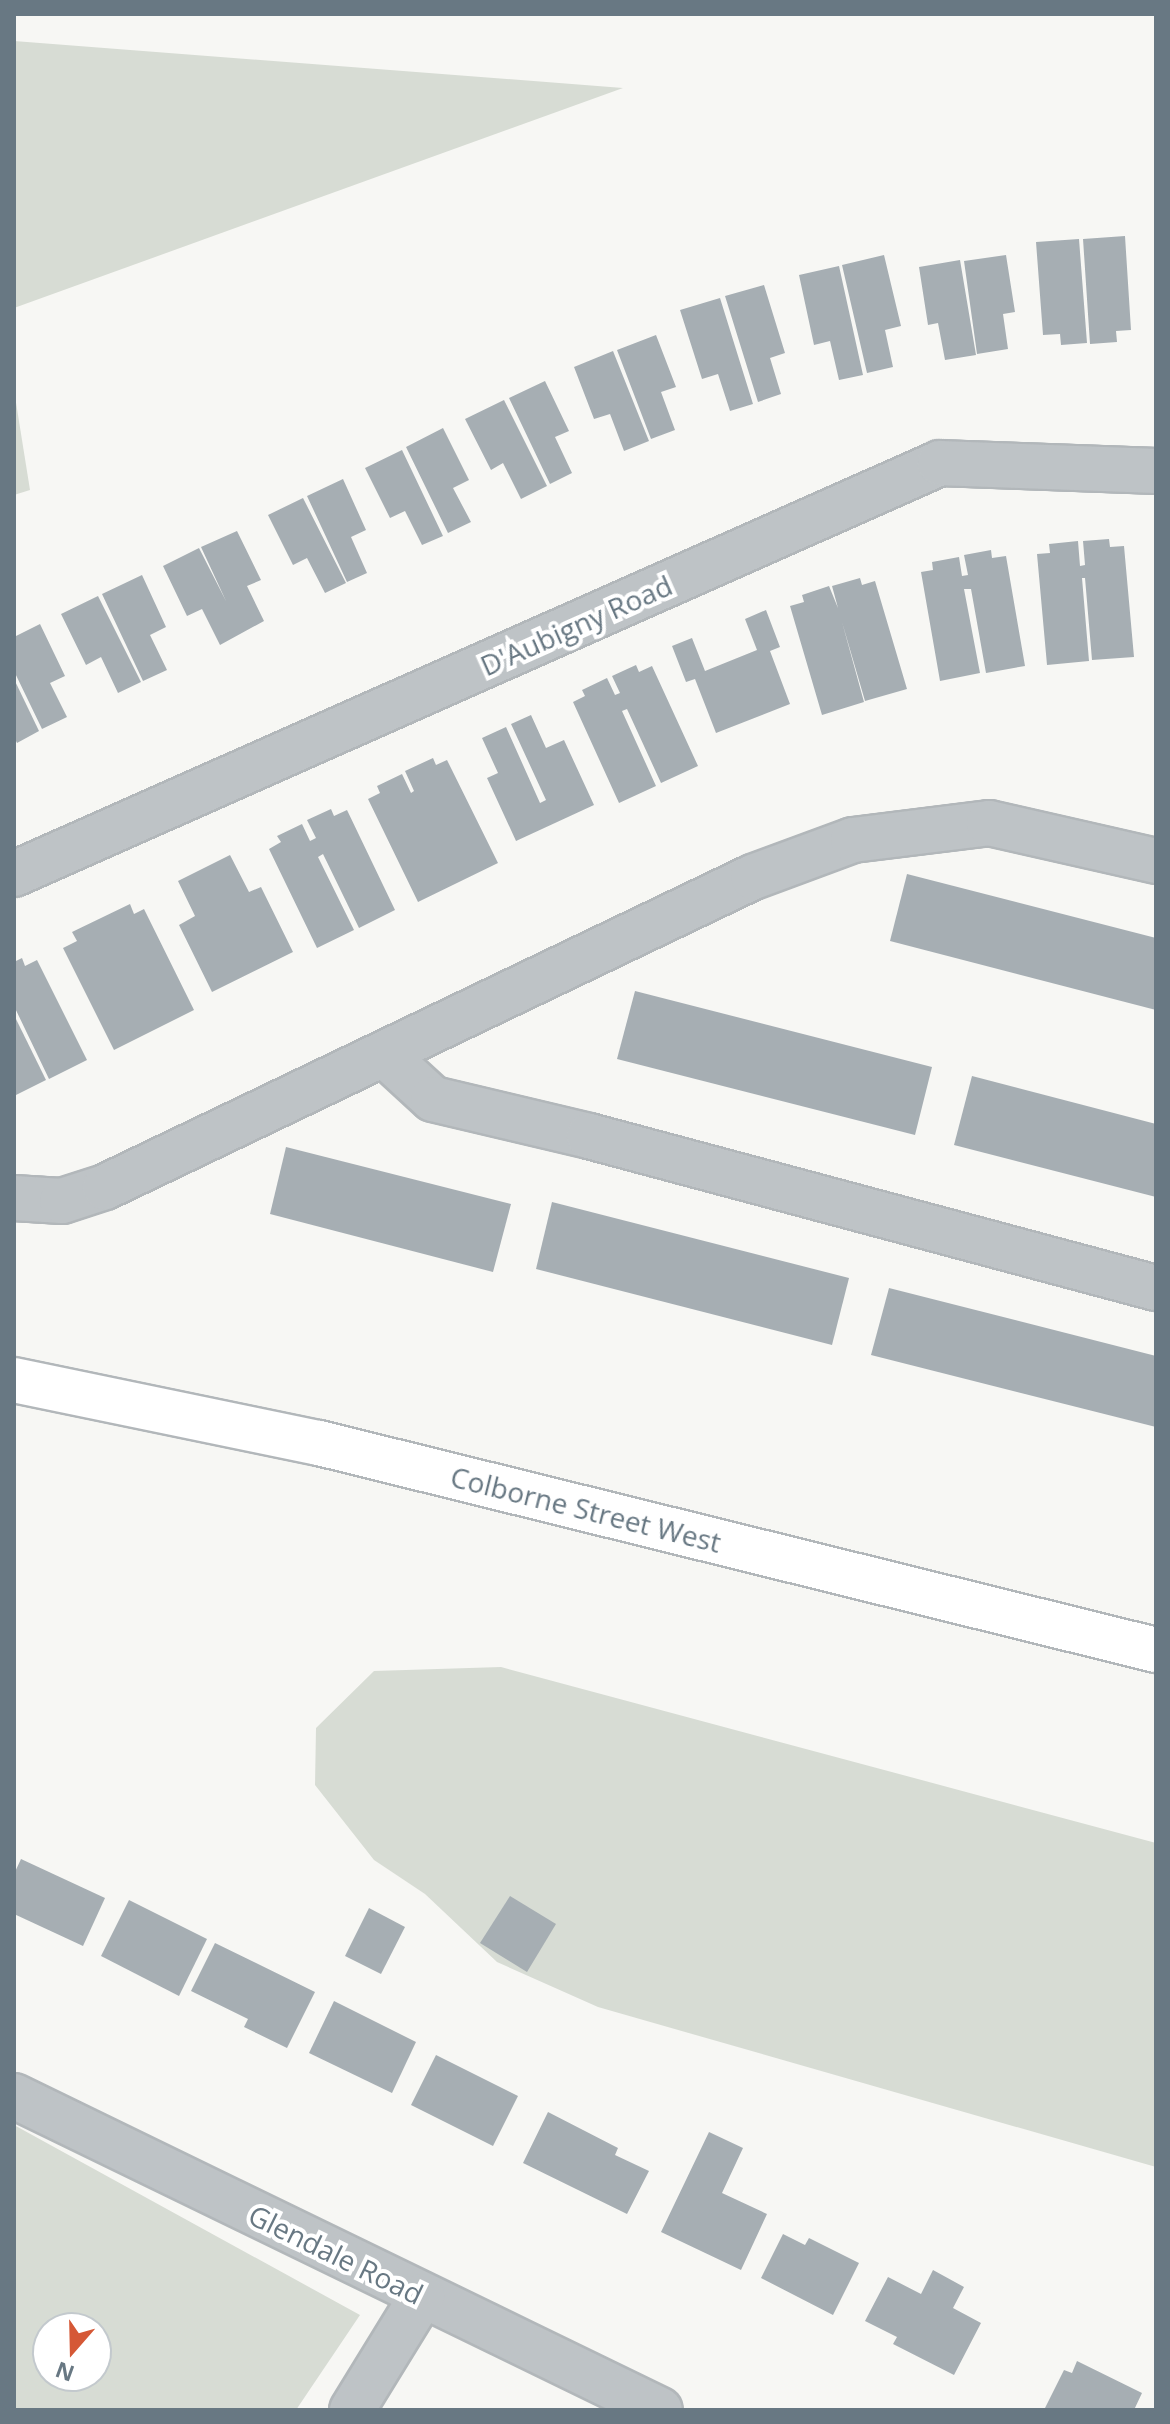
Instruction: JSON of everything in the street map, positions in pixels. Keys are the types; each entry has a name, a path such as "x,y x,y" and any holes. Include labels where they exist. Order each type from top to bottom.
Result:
{"main road":[{"name":"Colborne Street West","path":"14,1380 319,1443 1156,1650"}],"street":[{"name":"D'Aubigny Road","path":"14,874 940,463 1156,471"},
{"path":"14,1198 62,1201 105,1187 753,877 853,840 989,823 1156,861"},
{"path":"385,1055 433,1099 589,1136 1156,1288"},
{"name":"Glendale Road","path":"14,2096 660,2410"},
{"path":"352,2410 422,2296"}],"shaded area":[{"path":"14,41 623,88 14,308"},
{"path":"14,390 30,490 14,495"},
{"path":"501,1667 1156,1843 1156,2167 598,2007 497,1962 425,1894 374,1860 315,1785 316,1728 374,1671"},
{"path":"14,2125 360,2315 296,2410 14,2410"}],"building":[{"path":"1125,236 1131,330 1116,331 1117,342 1090,344 1083,239"},
{"path":"1079,239 1087,343 1061,345 1060,334 1043,335 1036,242"},
{"path":"884,255 901,326 885,330 893,367 867,373 842,265"},
{"path":"1006,255 1015,312 1003,314 1008,349 977,354 964,261"},
{"path":"960,260 976,355 945,360 938,323 928,325 919,267"},
{"path":"839,266 863,375 839,380 830,341 814,345 799,275"},
{"path":"764,285 785,353 770,358 781,394 758,402 725,296"},
{"path":"720,298 753,404 730,411 718,374 702,379 680,310"},
{"path":"656,335 676,387 661,392 675,430 651,439 617,350"},
{"path":"613,351 649,441 624,451 610,414 594,419 574,367"},
{"path":"545,381 569,431 555,437 572,473 550,484 509,398"},
{"path":"504,400 547,486 521,499 503,463 491,470 465,419"},
{"path":"443,428 469,480 453,488 471,522 448,533 406,447"},
{"path":"402,450 443,536 422,545 405,511 390,518 365,468"},
{"path":"343,479 366,530 351,537 367,573 347,582 307,496"},
{"path":"303,498 346,583 325,593 307,558 293,565 268,515"},
{"path":"237,531 261,580 247,586 264,621 220,645 202,609 187,616 163,566 199,548 226,601 201,547"},
{"path":"1109,539 1110,547 1124,546 1134,657 1092,660 1085,578 1082,578 1089,661 1047,665 1037,554 1050,553 1049,544 1078,541 1080,566 1085,565 1083,541"},
{"path":"991,550 992,558 1006,556 1025,666 986,673 971,589 964,589 980,673 940,681 921,572 933,570 932,562 959,557 962,576 968,575 964,555"},
{"path":"142,575 166,627 150,635 167,670 143,681 102,594"},
{"path":"860,578 862,585 875,581 907,689 865,701 842,622 864,702 822,715 790,606 804,602 802,595 829,586 838,608 832,586"},
{"path":"98,596 141,682 118,693 101,657 86,665 61,614"},
{"path":"766,610 780,647 770,651 790,704 716,733 695,679 686,682 672,646 692,638 705,671 757,650 745,619"},
{"path":"40,624 65,676 50,683 67,717 42,729 14,671 14,637"},
{"path":"636,665 639,672 652,666 698,766 661,783 627,709 622,711 656,786 619,803 573,702 585,696 582,690 607,678 615,695 620,693 612,676"},
{"path":"14,679 39,731 17,743 14,737"},
{"path":"531,715 546,748 564,740 594,805 516,841 487,778 498,773 482,738 506,727 540,803 546,800 511,724"},
{"path":"433,758 436,765 447,760 498,863 418,902 368,799 380,793 377,786 402,774 411,793 414,791 405,771"},
{"path":"331,809 334,816 347,810 395,910 359,928 323,854 318,857 354,930 317,948 269,849 281,842 277,836 302,824 310,841 316,838 307,820"},
{"path":"230,855 249,892 261,887 293,952 212,992 179,925 195,916 178,881"},
{"path":"907,874 1156,938 1156,1010 890,941"},
{"path":"130,904 134,914 144,909 194,1010 114,1050 63,948 77,941 72,932"},
{"path":"22,958 25,966 37,960 87,1060 49,1079 14,1006 14,962"},
{"path":"635,991 932,1067 915,1135 617,1059"},
{"path":"14,1015 46,1080 14,1096"},
{"path":"972,1076 1156,1124 1156,1197 954,1145"},
{"path":"286,1147 511,1204 493,1272 270,1214"},
{"path":"552,1202 849,1278 832,1345 536,1269"},
{"path":"889,1288 1156,1356 1156,1427 871,1355"},
{"path":"21,1859 105,1898 83,1946 14,1914 14,1874"},
{"path":"510,1896 556,1924 527,1972 480,1943"},
{"path":"129,1900 207,1939 179,1996 101,1956"},
{"path":"369,1908 405,1927 381,1974 345,1956"},
{"path":"215,1943 315,1992 287,2048 244,2027 248,2019 191,1991"},
{"path":"334,2001 416,2042 392,2093 309,2053"},
{"path":"436,2055 518,2096 493,2146 411,2105"},
{"path":"548,2112 618,2148 615,2155 649,2171 627,2214 523,2163"},
{"path":"709,2132 743,2148 722,2193 767,2214 741,2270 661,2232"},
{"path":"783,2234 805,2245 809,2238 859,2263 833,2315 761,2278"},
{"path":"933,2270 964,2287 953,2308 981,2323 954,2375 893,2344 897,2337 865,2321 888,2277 921,2294"},
{"path":"1077,2361 1142,2393 1134,2410 1044,2410 1064,2370 1072,2373"}]}
